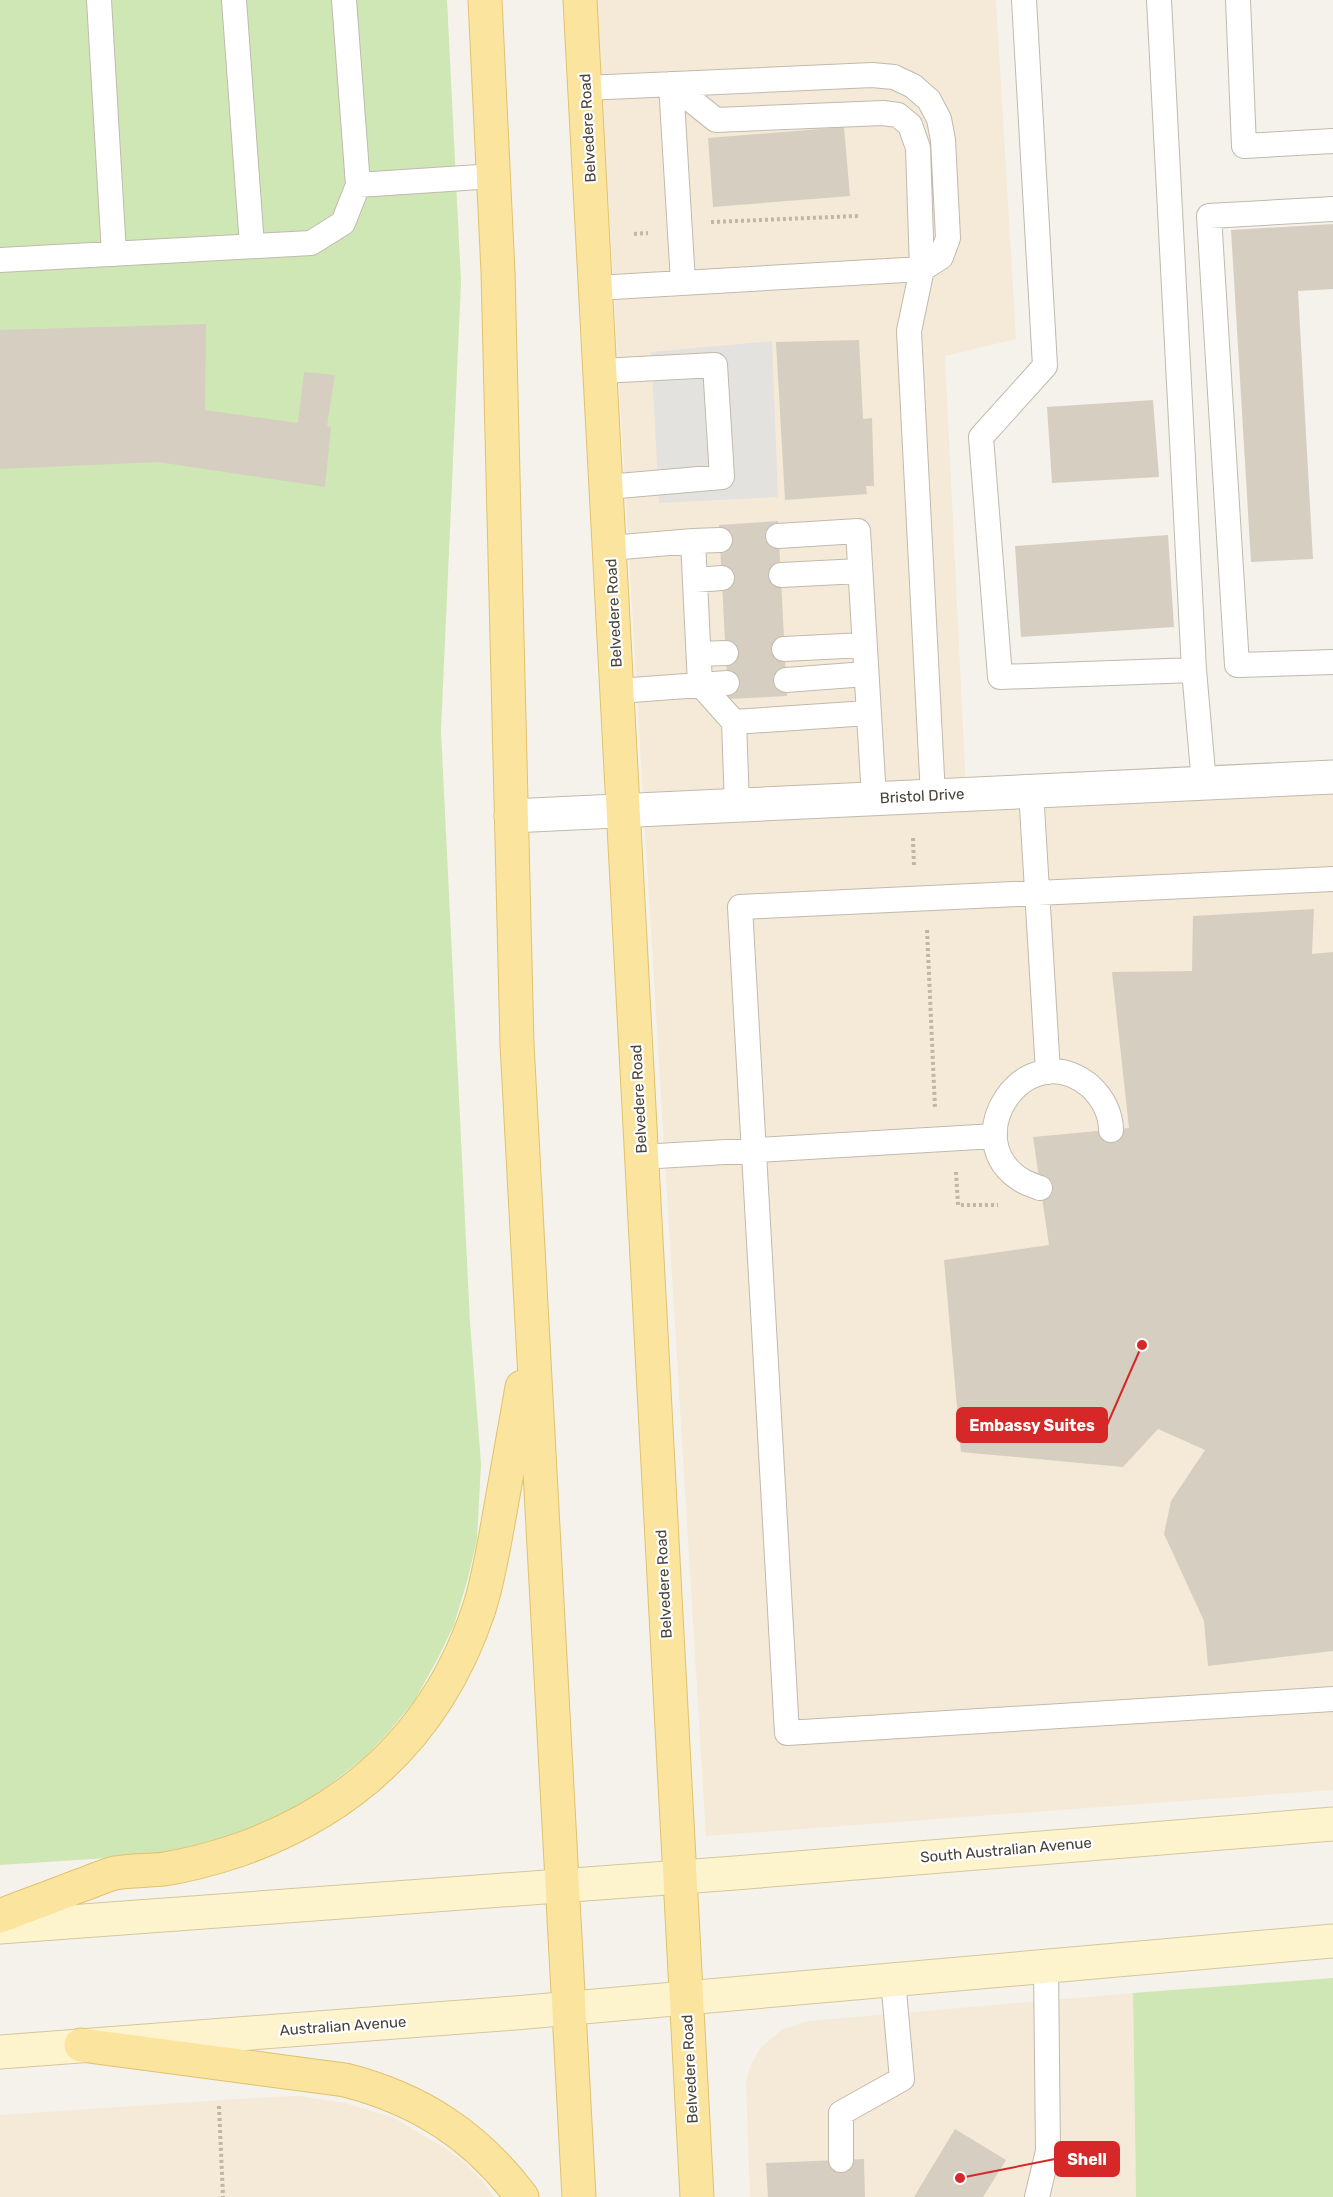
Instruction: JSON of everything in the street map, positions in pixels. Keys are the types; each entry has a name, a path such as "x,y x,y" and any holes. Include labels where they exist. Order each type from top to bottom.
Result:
{"main road":[{"path":"485,0 498,272 517,1044 579,2197"},
{"name":"Belvedere Road","path":"580,0 697,2197"},
{"path":"0,1916 114,1873 185,1865 239,1850 267,1839 298,1825 358,1786 384,1764 410,1737 451,1676 468,1641 479,1608 489,1572 532,1332"},
{"name":"South Australian Avenue","path":"680,1876 1333,1824"},
{"path":"0,1927 680,1876"},
{"path":"686,1998 1333,1941"},
{"name":"Australian Avenue","path":"0,2052 686,1998"},
{"path":"81,2045 345,2080 374,2087 422,2109 465,2137 505,2175 522,2197"}],"street":[{"name":"Bristol Drive","path":"511,816 1333,777"}],"lane":[{"path":"99,0 114,254"},
{"path":"234,0 252,246"},
{"path":"0,261 310,243 343,223 358,185 344,0"},
{"path":"1024,0 1045,366 981,437 1000,677 1194,670"},
{"path":"1159,0 1194,670 1204,783"},
{"path":"1238,0 1244,146 1333,141"},
{"path":"585,88 872,75 894,76 913,86 929,100 939,119 943,140 948,238 941,257 922,269 596,288"},
{"path":"671,84 716,120 883,113 898,115 910,125 918,148 922,269 909,331 933,796"},
{"path":"671,84 683,282"},
{"path":"358,185 494,176"},
{"path":"1333,209 1209,216 1237,665 1333,662"},
{"path":"601,371 715,365 722,477 607,487"},
{"path":"778,536 858,531 874,798"},
{"path":"610,548 720,540"},
{"path":"693,541 700,684 735,722 737,805"},
{"path":"781,575 860,571"},
{"path":"695,580 722,578"},
{"path":"784,649 864,645"},
{"path":"699,654 726,653"},
{"path":"786,680 866,674"},
{"path":"618,692 727,682"},
{"path":"735,722 868,713"},
{"path":"1031,791 1048,1072"},
{"path":"1333,879 740,907 787,1733 1333,1699"},
{"path":"1040,1188 1023,1181 1009,1169 999,1153 995,1136 996,1118 1003,1100 1015,1087 1030,1077 1048,1072 1066,1074 1083,1081 1098,1092 1107,1108 1111,1130"},
{"path":"641,1157 995,1136"},
{"path":"1037,2197 1048,2151 1046,1966"},
{"path":"841,2160 841,2113 902,2079 893,1980"}],"path":[{"path":"703,222 858,216"},
{"path":"913,838 915,877 926,919 935,1110 956,1172 958,1205 995,1204 1005,1207"},
{"path":"219,2106 223,2197"}],"shaded area":[{"path":"597,0 996,0 1016,339 945,356 967,810 1333,793 1333,1790 706,1836"},
{"path":"772,341 778,497 659,503 651,352"},
{"path":"1133,1993 1136,2197 750,2197 746,2082 750,2067 760,2048 783,2029 808,2021"},
{"path":"299,2096 345,2103 394,2118 463,2161 481,2179 494,2197 0,2197 0,2115"}],"green space":[{"path":"0,0 447,0 461,282 441,731 470,1322 481,1464 477,1539 454,1625 415,1700 365,1757 315,1796 290,1811 247,1831 206,1844 154,1855 0,1865"},
{"path":"1333,1978 1333,2197 1136,2197 1133,1993"}],"building":[{"path":"844,127 850,196 713,207 708,138"},
{"path":"1333,224 1333,289 1298,291 1313,559 1251,562 1231,230"},
{"path":"206,324 205,410 298,423 304,372 335,375 327,426 331,427 325,487 158,462 0,469 0,330"},
{"path":"859,340 863,419 872,418 874,486 866,486 867,494 785,500 776,342"},
{"path":"1153,400 1159,477 1052,483 1047,407"},
{"path":"778,521 787,696 728,699 719,525"},
{"path":"1168,535 1174,627 1021,637 1015,546"},
{"path":"1314,909 1312,954 1333,952 1333,1651 1208,1666 1204,1621 1164,1534 1171,1501 1205,1450 1158,1429 1123,1467 961,1452 944,1260 1049,1245 1033,1137 1129,1128 1112,972 1192,971 1193,916"},
{"path":"955,2129 1006,2160 983,2197 914,2197"},
{"path":"864,2159 865,2197 768,2197 766,2163"}],"place":[{"name":"Embassy Suites","path":"1142,1345"},
{"name":"Shell","path":"960,2178"}]}
